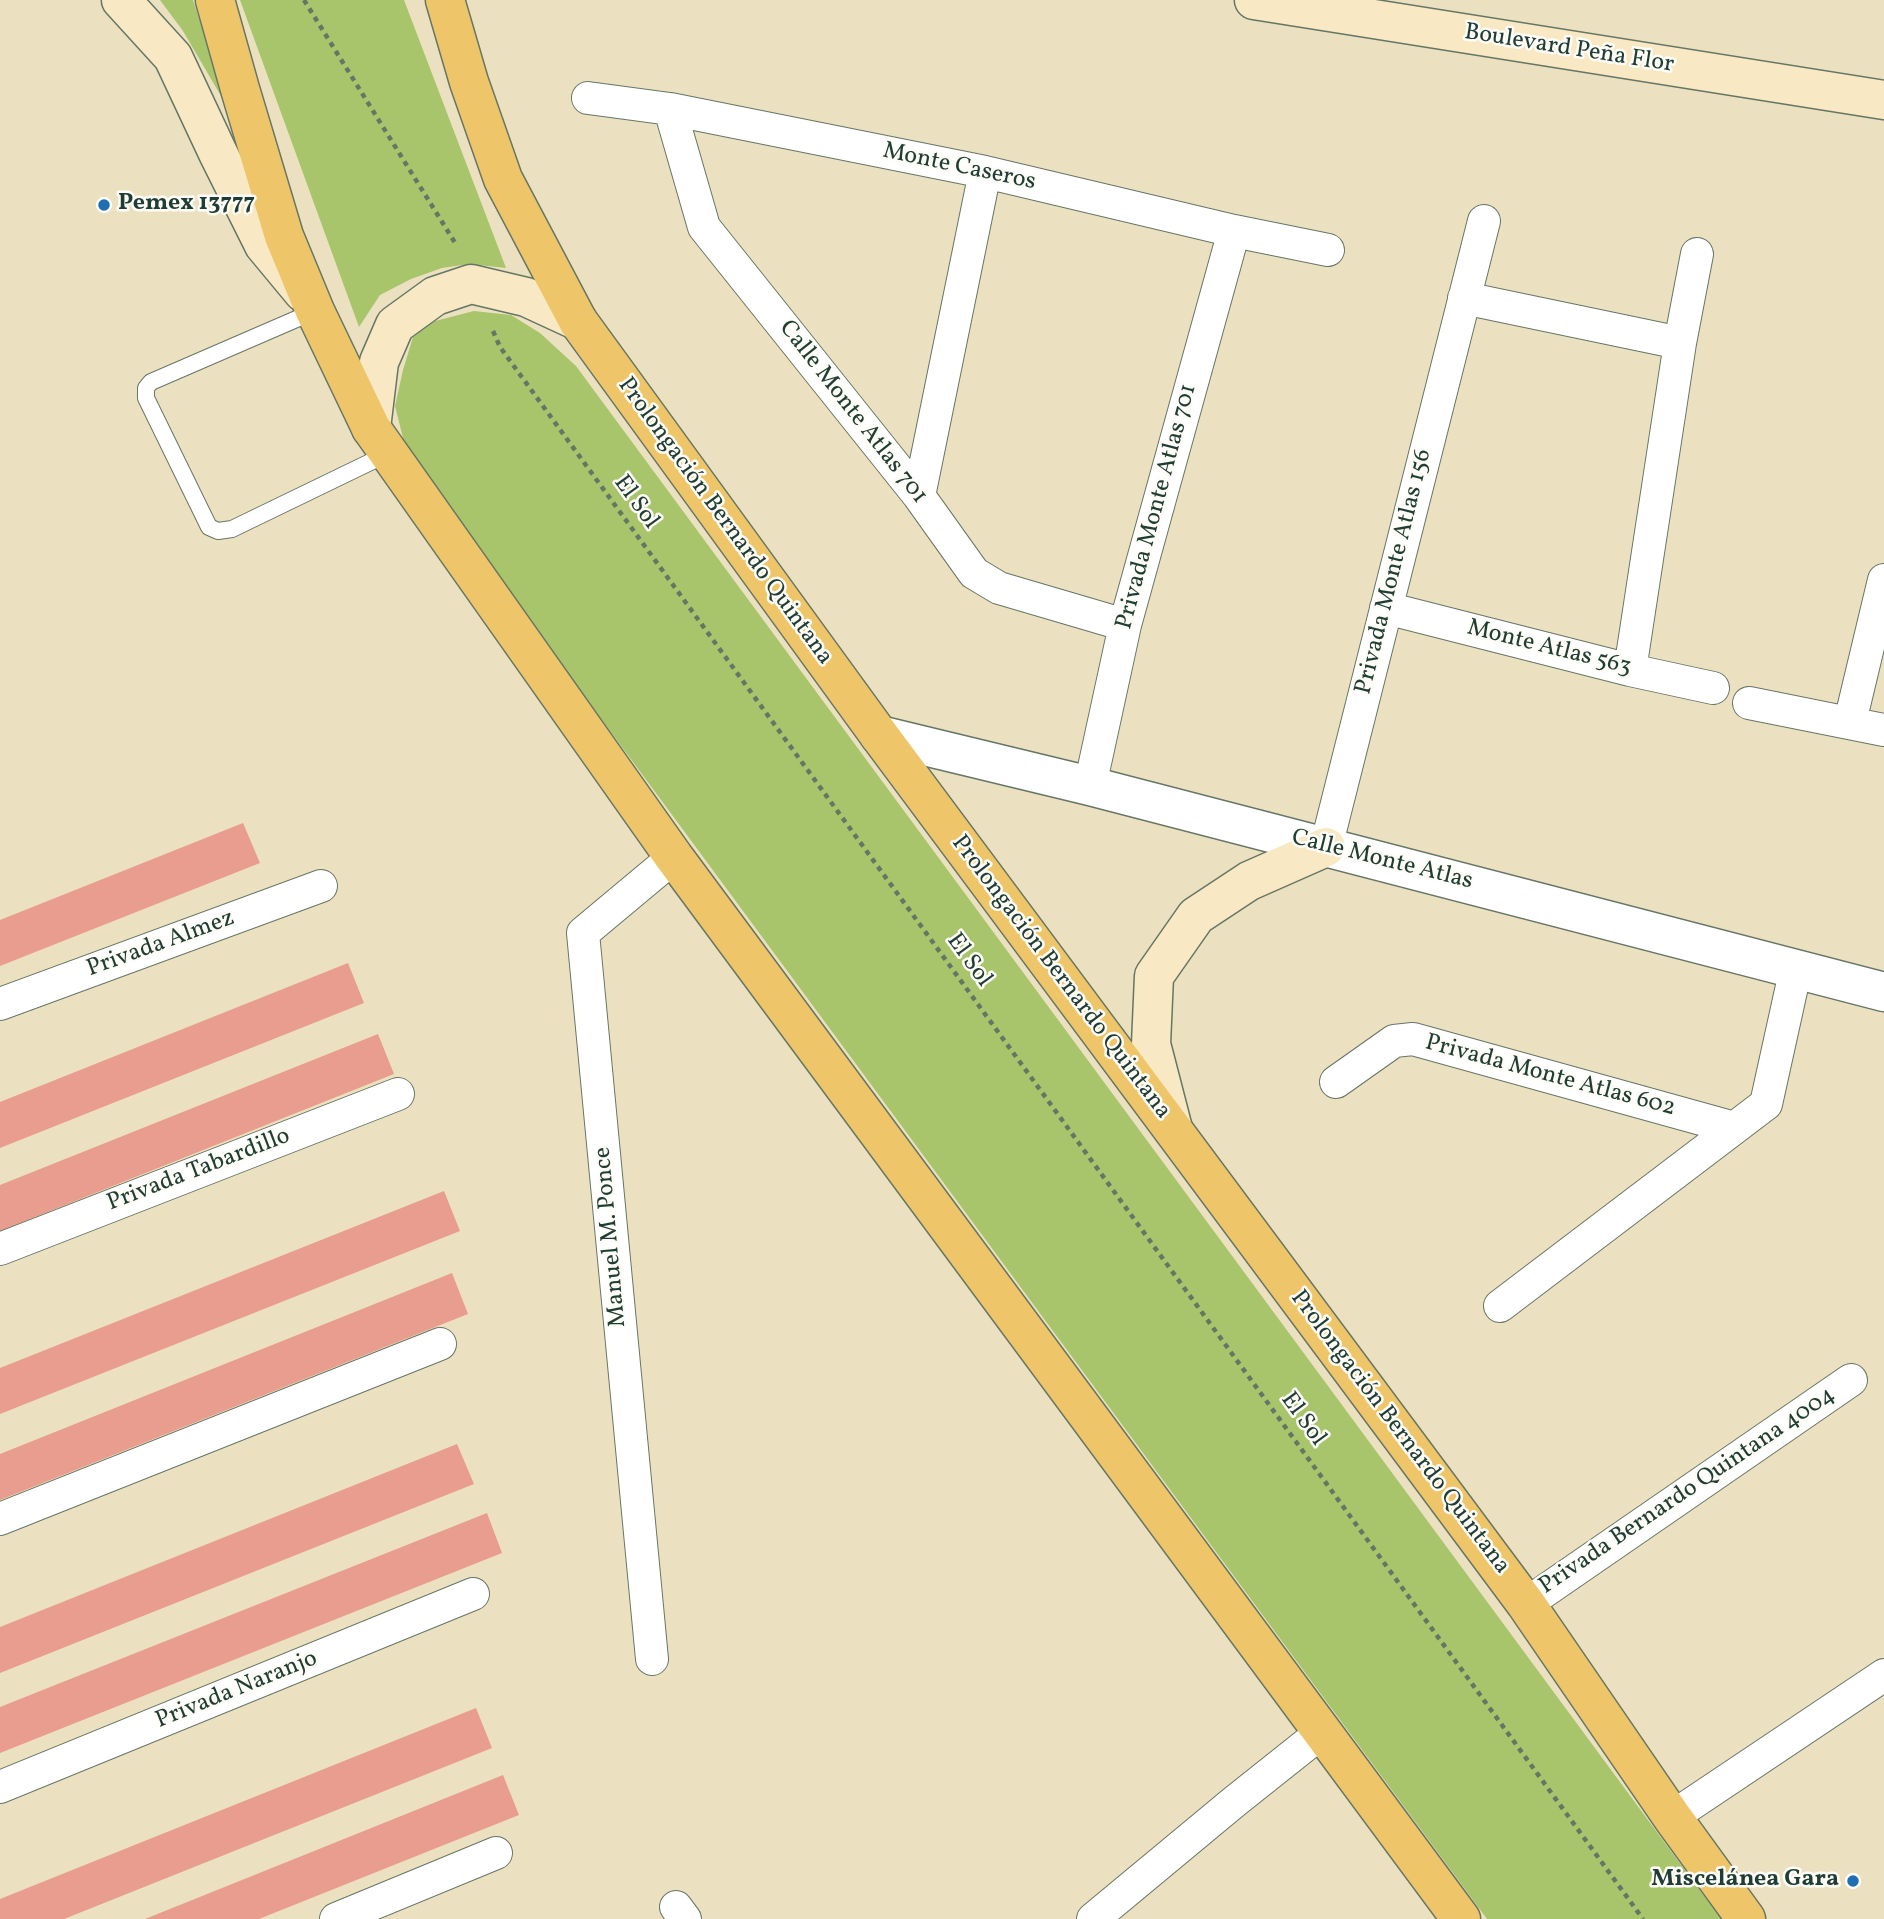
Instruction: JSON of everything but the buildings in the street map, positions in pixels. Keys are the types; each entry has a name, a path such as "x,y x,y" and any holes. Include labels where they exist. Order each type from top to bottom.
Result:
{"main road":[{"path":"121,0 173,57 264,245 313,306"},
{"path":"215,0 284,236 313,306 380,440 674,857 1461,1919"},
{"name":"Prolongación Bernardo Quintana","path":"445,0 503,179 578,321 879,735 1526,1604 1672,1817 1746,1919"},
{"name":"Boulevard Peña Flor","path":"1254,0 1884,100"},
{"path":"380,440 379,362 395,325 435,296 471,284 526,297 578,321"},
{"path":"1172,1129 1151,1044 1154,976 1196,916 1249,881 1326,847"}],"street":[{"name":"Monte Caseros","path":"588,98 670,108 985,172 1234,231 1328,250"},
{"name":"Calle Monte Atlas 701","path":"670,108 704,227 919,496 974,573 999,588 1125,625"},
{"path":"919,496 985,172"},
{"name":"Privada Monte Atlas 156","path":"1326,847 1484,221"},
{"name":"Privada Monte Atlas 701","path":"1090,786 1125,625 1234,231"},
{"path":"1630,670 1680,344 1697,254"},
{"path":"1464,298 1680,344"},
{"path":"1850,722 1884,580"},
{"name":"Monte Atlas 563","path":"1386,608 1630,670 1713,688"},
{"path":"1749,703 1884,730"},
{"name":"Calle Monte Atlas","path":"879,735 1090,786 1884,992"},
{"name":"Manuel M. Ponce","path":"652,1659 583,933 674,857"},
{"name":"Privada Almez","path":"0,1004 321,886"},
{"path":"1500,1306 1766,1104 1796,968"},
{"name":"Privada Monte Atlas 602","path":"1336,1082 1394,1041 1413,1039 1734,1128"},
{"name":"Privada Tabardillo","path":"0,1249 398,1094"},
{"path":"0,1519 440,1344"},
{"name":"Privada Bernardo Quintana 4004","path":"1526,1604 1851,1380"},
{"name":"Privada Naranjo","path":"0,1787 473,1594"},
{"path":"1672,1817 1884,1675"},
{"path":"1093,1919 1322,1732"},
{"path":"336,1919 496,1853"}],"lane":[{"path":"313,306 151,382 146,388 146,398 209,527 218,531 232,529 380,440"}],"path":[{"name":"El Sol","path":"304,0 456,244 500,347 1643,1919"}],"green space":[{"path":"160,0 193,0 228,108 183,31"},
{"path":"240,0 404,0 506,268 469,264 442,268 411,279 380,295 359,327"},
{"path":"474,311 511,315 540,333 576,366 1721,1919 1487,1919 416,468 403,438 395,406 413,337 435,321"}],"place":[{"name":"Pemex 13777","path":"104,205"},
{"name":"Miscelánea Gara","path":"1853,1881"}]}
